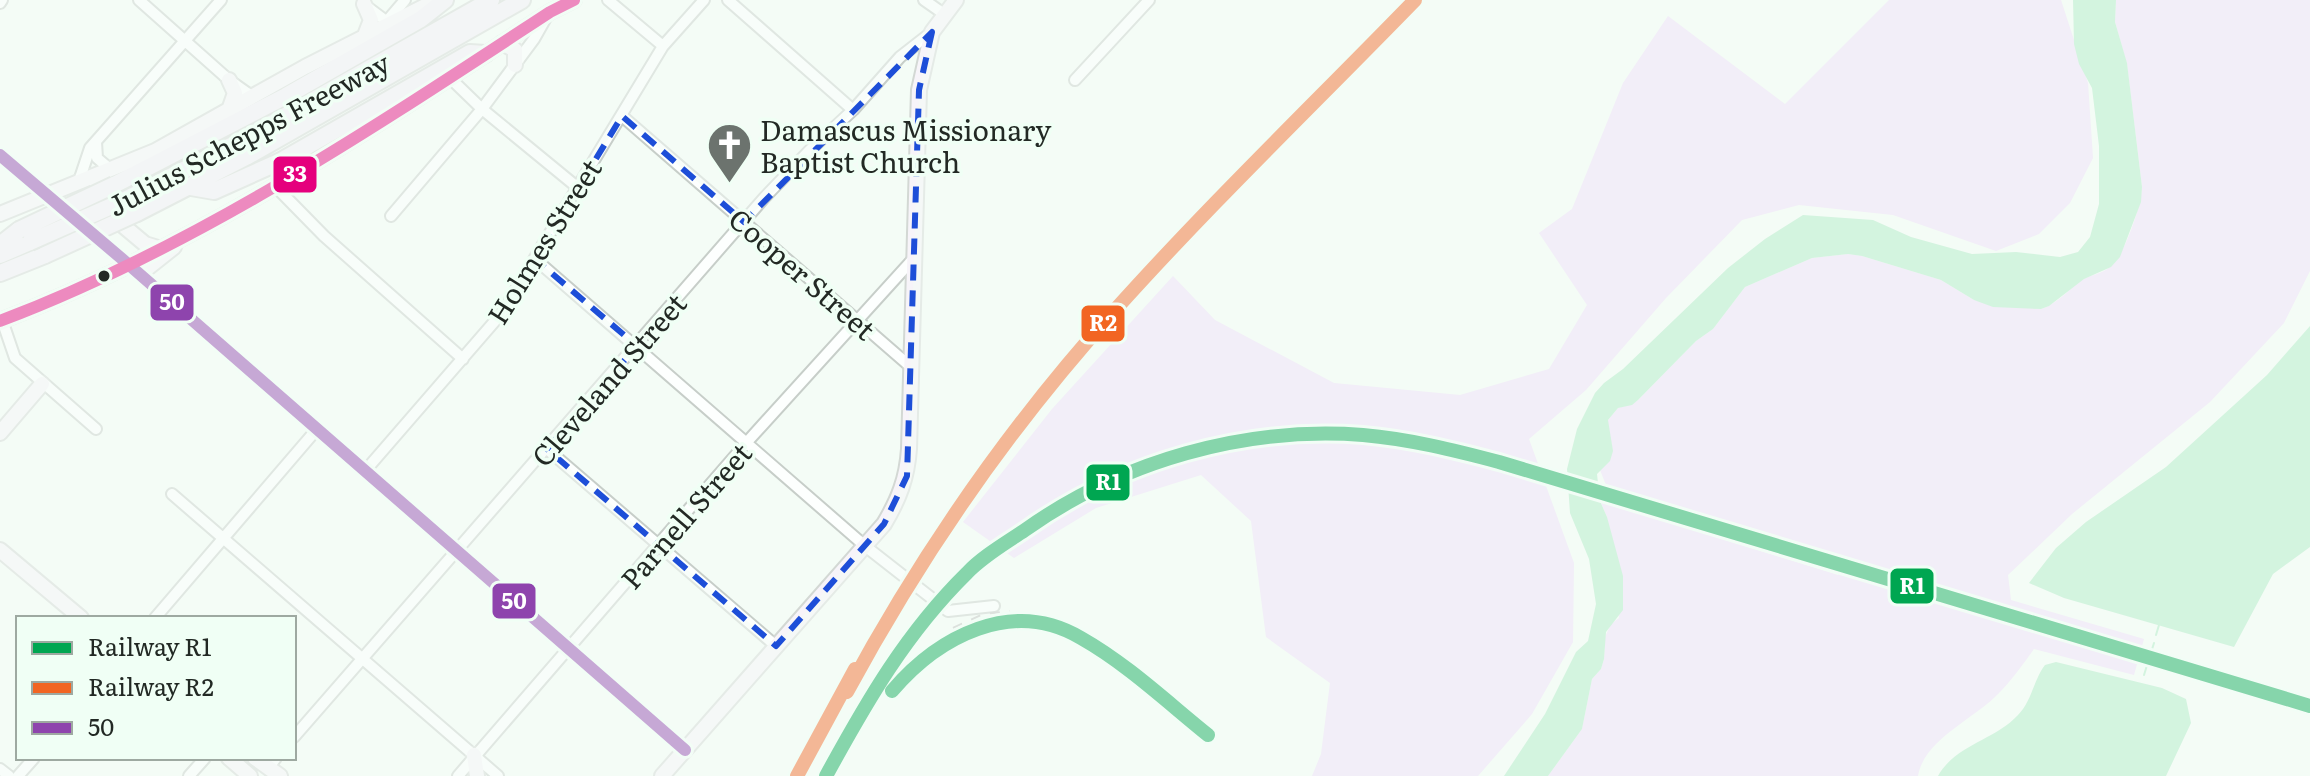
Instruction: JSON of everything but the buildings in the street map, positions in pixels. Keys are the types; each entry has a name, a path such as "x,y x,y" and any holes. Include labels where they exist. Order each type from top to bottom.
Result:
{"highway":[{"path":"0,245 24,236 109,175 286,96 421,19 445,0"},
{"name":"Julius Schepps Freeway","path":"0,255 24,236 123,201 230,147 491,0"},
{"name":"Julius Schepps Freeway","path":"0,273 191,187 522,0"},
{"path":"191,187 214,191 241,180 320,141 470,53 485,54"}],"main road":[{"name":"Julius Schepps Freeway","path":"0,214 79,181 109,175 305,67 437,0"},
{"name":"Julius Schepps Freeway","path":"1,321 86,286 275,186 550,12 574,0"},
{"path":"662,776 884,524 898,501 907,476 919,90 932,32 956,0"},
{"path":"362,2 371,20 364,38"},
{"path":"502,43 515,50 515,65"},
{"path":"229,80 235,93 229,110"},
{"path":"109,175 96,191 101,207 145,244 158,248"},
{"path":"140,274 193,231"},
{"path":"0,433 42,384"},
{"path":"3,559 78,616"},
{"path":"474,755 477,776"},
{"path":"231,760 250,776"}],"street":[{"path":"139,0 229,80 253,97"},
{"path":"79,181 90,148 221,0"},
{"path":"362,2 388,23 405,0"},
{"path":"608,0 663,46"},
{"name":"Holmes Street","path":"365,471 501,314 663,46 704,0"},
{"path":"728,0 853,110"},
{"path":"924,0 944,14"},
{"path":"1075,80 1149,0"},
{"path":"391,216 482,109 550,12"},
{"name":"Cleveland Street","path":"296,735 744,222 900,57 932,32"},
{"path":"449,77 482,109 577,187"},
{"name":"Cooper Street","path":"622,116 912,368"},
{"path":"96,142 97,158 109,175"},
{"path":"0,155 685,750"},
{"path":"275,186 324,236 463,359"},
{"name":"Parnell Street","path":"458,776 747,442 915,257"},
{"path":"535,259 865,546 948,611 994,606"},
{"path":"1,321 15,358 96,429"},
{"path":"157,616 317,429"},
{"path":"547,449 776,646"},
{"path":"172,494 498,776"},
{"path":"18,776 32,760"},
{"path":"189,776 203,760"},
{"path":"0,769 9,776"}],"highlighted area":[{"path":"932,32 919,90 907,476 884,524 776,646 547,449 637,346 535,259 622,116 744,222"}],"shaded area":[{"path":"1889,0 2061,0 2088,83 2093,158 2070,203 2039,234 1996,251 1893,215 1799,205 1742,220 1666,298 1586,390 1529,439 1574,563 1573,642 1532,714 1478,776 1312,776 1321,754 1330,683 1266,637 1251,521 1201,475 1096,508 1014,558 963,522 1052,409 1173,276 1215,320 1334,383 1460,395 1549,369 1587,305 1539,233 1572,209 1623,83 1668,16 1785,104"},
{"path":"2073,0 2116,0 2115,22 2127,63 2142,187 2141,202 2120,257 2111,267 2084,279 2041,309 1993,307 1974,300 1941,280 1848,254 1812,258 1745,287 1713,329 1696,341 1638,400 1632,405 1618,408 1608,420 1613,451 1610,461 1597,474 1600,501 1623,576 1623,610 1606,632 1604,659 1601,669 1592,679 1582,729 1548,776 1504,776 1545,714 1576,652 1588,641 1596,604 1589,559 1570,513 1567,469 1577,429 1595,393 1604,383 1623,369 1728,268 1803,215 1873,220 1911,237 1972,254 2016,252 2060,257 2078,252 2090,237 2099,204 2099,146 2092,88 2079,64 2074,44"},
{"path":"2116,0 2310,0 2310,271 2284,323 2210,402 2072,514 2008,575 2011,600 2144,639 2134,675 2034,649 1999,693 1940,740 1922,763 1918,776 1548,776 1582,729 1592,679 1601,669 1604,659 1605,637 1611,624 1619,618 1607,517 1600,501 1838,575 1846,557 1606,485 1600,470 1612,451 1608,420 1618,408 1638,400 1696,341 1713,329 1745,287 1812,258 1848,254 1862,256 1941,280 1974,300 2041,309 2082,280 2110,267 2131,230 2142,187 2127,64 2115,22"},
{"path":"2310,326 2310,547 2273,574 2234,647 2064,598 2029,583 2056,548 2086,522 2166,467 2267,375"},
{"path":"2056,662 2162,688 2186,699 2191,723 2166,776 1938,776 1954,757 2009,724 2026,704 2045,665"}],"waterway":[{"path":"2156,635 2159,625"},
{"path":"2144,675 2154,643"}],"railway":[{"path":"802,776 916,574 1008,440 1062,373 1176,245 1415,0"},
{"path":"826,776 906,644 945,596 995,550 1063,506 1143,467 1186,453 1274,436 1363,435 1448,449 1499,462 2310,706"},
{"path":"953,628 983,614 1010,611"},
{"path":"887,696 932,653 974,628 1014,621 1052,627 1090,644 1208,735"}],"rail line":[{"name":"R2","path":"847,692 905,591 969,493 1039,399 1188,231 1415,0"},
{"name":"R1","path":"826,776 906,644 945,596 995,550 1063,506 1143,467 1186,453 1274,436 1363,435 1448,449 1499,462 2310,706"},
{"name":"R1","path":"892,691 931,654 954,640 978,629 1029,621 1055,626 1098,648 1131,671 1208,735"},
{"name":"R2","path":"797,776 855,669"}],"transit line":[{"name":"33","path":"0,321 144,258 214,221 283,182 550,12 574,0"},
{"name":"50","path":"0,155 685,750"}],"place":[{"name":"Damascus Missionary Baptist Church","path":"729,184"}]}
